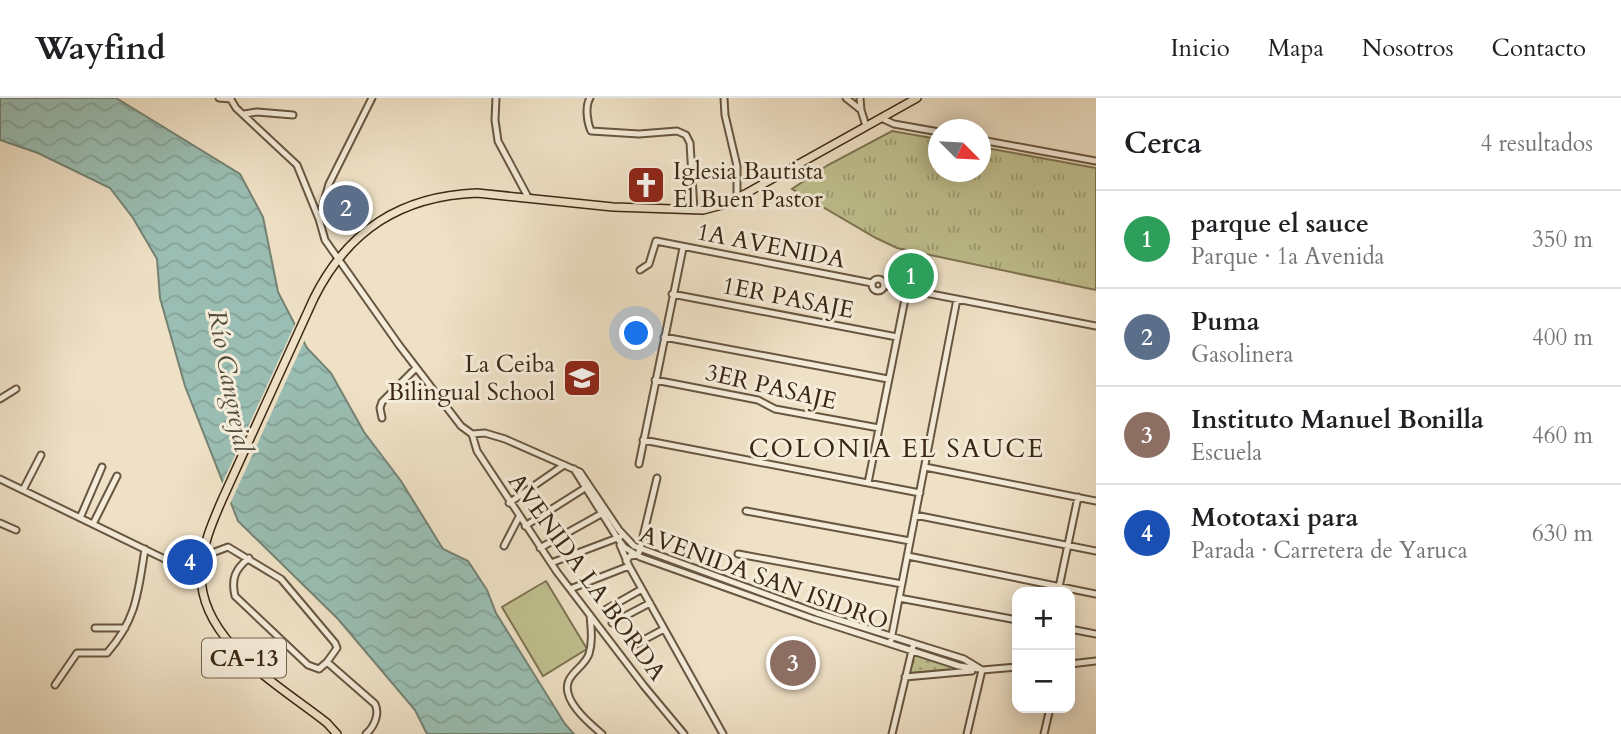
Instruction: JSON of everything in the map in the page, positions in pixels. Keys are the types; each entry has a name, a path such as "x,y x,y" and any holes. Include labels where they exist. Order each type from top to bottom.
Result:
{"main road":[{"name":"CA-13","path":"337,734 245,659 226,640 215,626 206,606 201,587 201,570 203,552 222,500 314,298 325,276 353,241 373,225 416,203 465,194 528,197 613,206 694,210 713,208 917,98"}],"street":[{"path":"219,98 231,99 297,166 325,240 461,426 472,434 494,435 573,468"},
{"path":"319,219 329,184 372,98"},
{"path":"496,98 498,141 528,197"},
{"path":"590,98 587,102 591,131 639,134 677,131 686,135 690,143 694,210"},
{"path":"724,98 725,115 737,166 737,197"},
{"path":"846,98 860,110"},
{"path":"860,98 860,110 866,126"},
{"path":"243,114 257,112 293,115"},
{"path":"881,118 894,124 928,130"},
{"path":"991,142 1096,161"},
{"name":"1A AVENIDA","path":"640,270 649,264 656,241 872,283 873,289 877,291 884,285 1096,326"},
{"path":"639,464 682,248"},
{"path":"868,483 907,289"},
{"name":"1ER PASAJE","path":"672,294 897,337"},
{"path":"891,639 957,299"},
{"path":"664,337 888,379"},
{"path":"382,418 382,402 416,368"},
{"name":"3ER PASAJE","path":"655,380 758,400 775,409 879,428"},
{"path":"0,398 16,389"},
{"name":"AVENIDA LA BORDA","path":"472,434 477,451 540,548 644,686 684,734"},
{"path":"643,440 920,492"},
{"path":"23,490 41,455"},
{"path":"509,503 564,465"},
{"path":"80,518 102,467"},
{"path":"925,467 1096,501"},
{"name":"AVENIDA SAN ISIDRO","path":"573,468 584,488 595,498 624,547 817,612 959,666 982,670"},
{"name":"AVENIDA SAN ISIDRO","path":"573,468 586,479 601,514 620,537"},
{"path":"93,524 117,476"},
{"path":"628,564 630,556 639,552 657,478"},
{"path":"0,479 179,566 201,570"},
{"path":"525,526 584,488"},
{"path":"1059,587 1078,497"},
{"path":"746,511 910,541"},
{"path":"540,548 601,514"},
{"path":"915,515 1096,551"},
{"path":"504,546 519,517"},
{"path":"0,523 16,530"},
{"path":"551,563 620,537 628,564 723,734"},
{"path":"203,552 212,553 228,547 249,558 281,579 335,643 337,648 319,669 309,665 235,596 232,584 237,567 249,558"},
{"path":"55,685 77,653 104,654 125,628 137,602 145,549"},
{"path":"738,554 902,584"},
{"path":"908,556 1050,587"},
{"path":"570,589 628,564"},
{"path":"605,610 642,589"},
{"path":"1075,591 1096,594"},
{"path":"899,598 1012,619"},
{"path":"612,623 650,603"},
{"path":"590,615 590,651 585,662 568,681 567,689 572,704 585,720 602,734"},
{"path":"95,628 125,628"},
{"path":"636,644 664,629"},
{"path":"1075,630 1096,634"},
{"path":"892,734 912,646"},
{"path":"327,662 375,704 377,716 369,733"},
{"path":"1075,664 1096,662"},
{"name":"AVENIDA SAN ISIDRO","path":"905,677 1012,667"},
{"path":"967,734 982,670"},
{"path":"1044,734 1049,713"}],"green space":[{"path":"892,131 928,137 928,182 991,182 991,149 1096,168 1096,290 897,248 792,189 828,165"},
{"path":"546,581 587,649 543,676 502,607"},
{"path":"914,654 962,669 909,673"}],"water":[{"name":"Río Cangrejal","path":"0,98 116,98 240,174 263,217 278,292 307,348 331,373 364,432 401,481 443,549 468,561 487,590 496,613 565,724 574,734 427,734 415,710 338,619 238,521 185,386 160,298 157,259 133,218 110,188 38,153 0,140"}],"pier":[{"path":"297,320 306,337 230,504 221,486"}],"place":[{"name":"Iglesia Bautista El Buen Pastor","path":"646,185"},
{"name":"Puma","path":"346,208"},
{"name":"parque el sauce","path":"911,276"},
{"name":"La Ceiba Bilingual School","path":"582,378"},
{"name":"Mototaxi para","path":"190,562"},
{"name":"Instituto Manuel Bonilla","path":"793,663"}],"district":[{"name":"COLONIA EL SAUCE","path":"897,448"}]}
